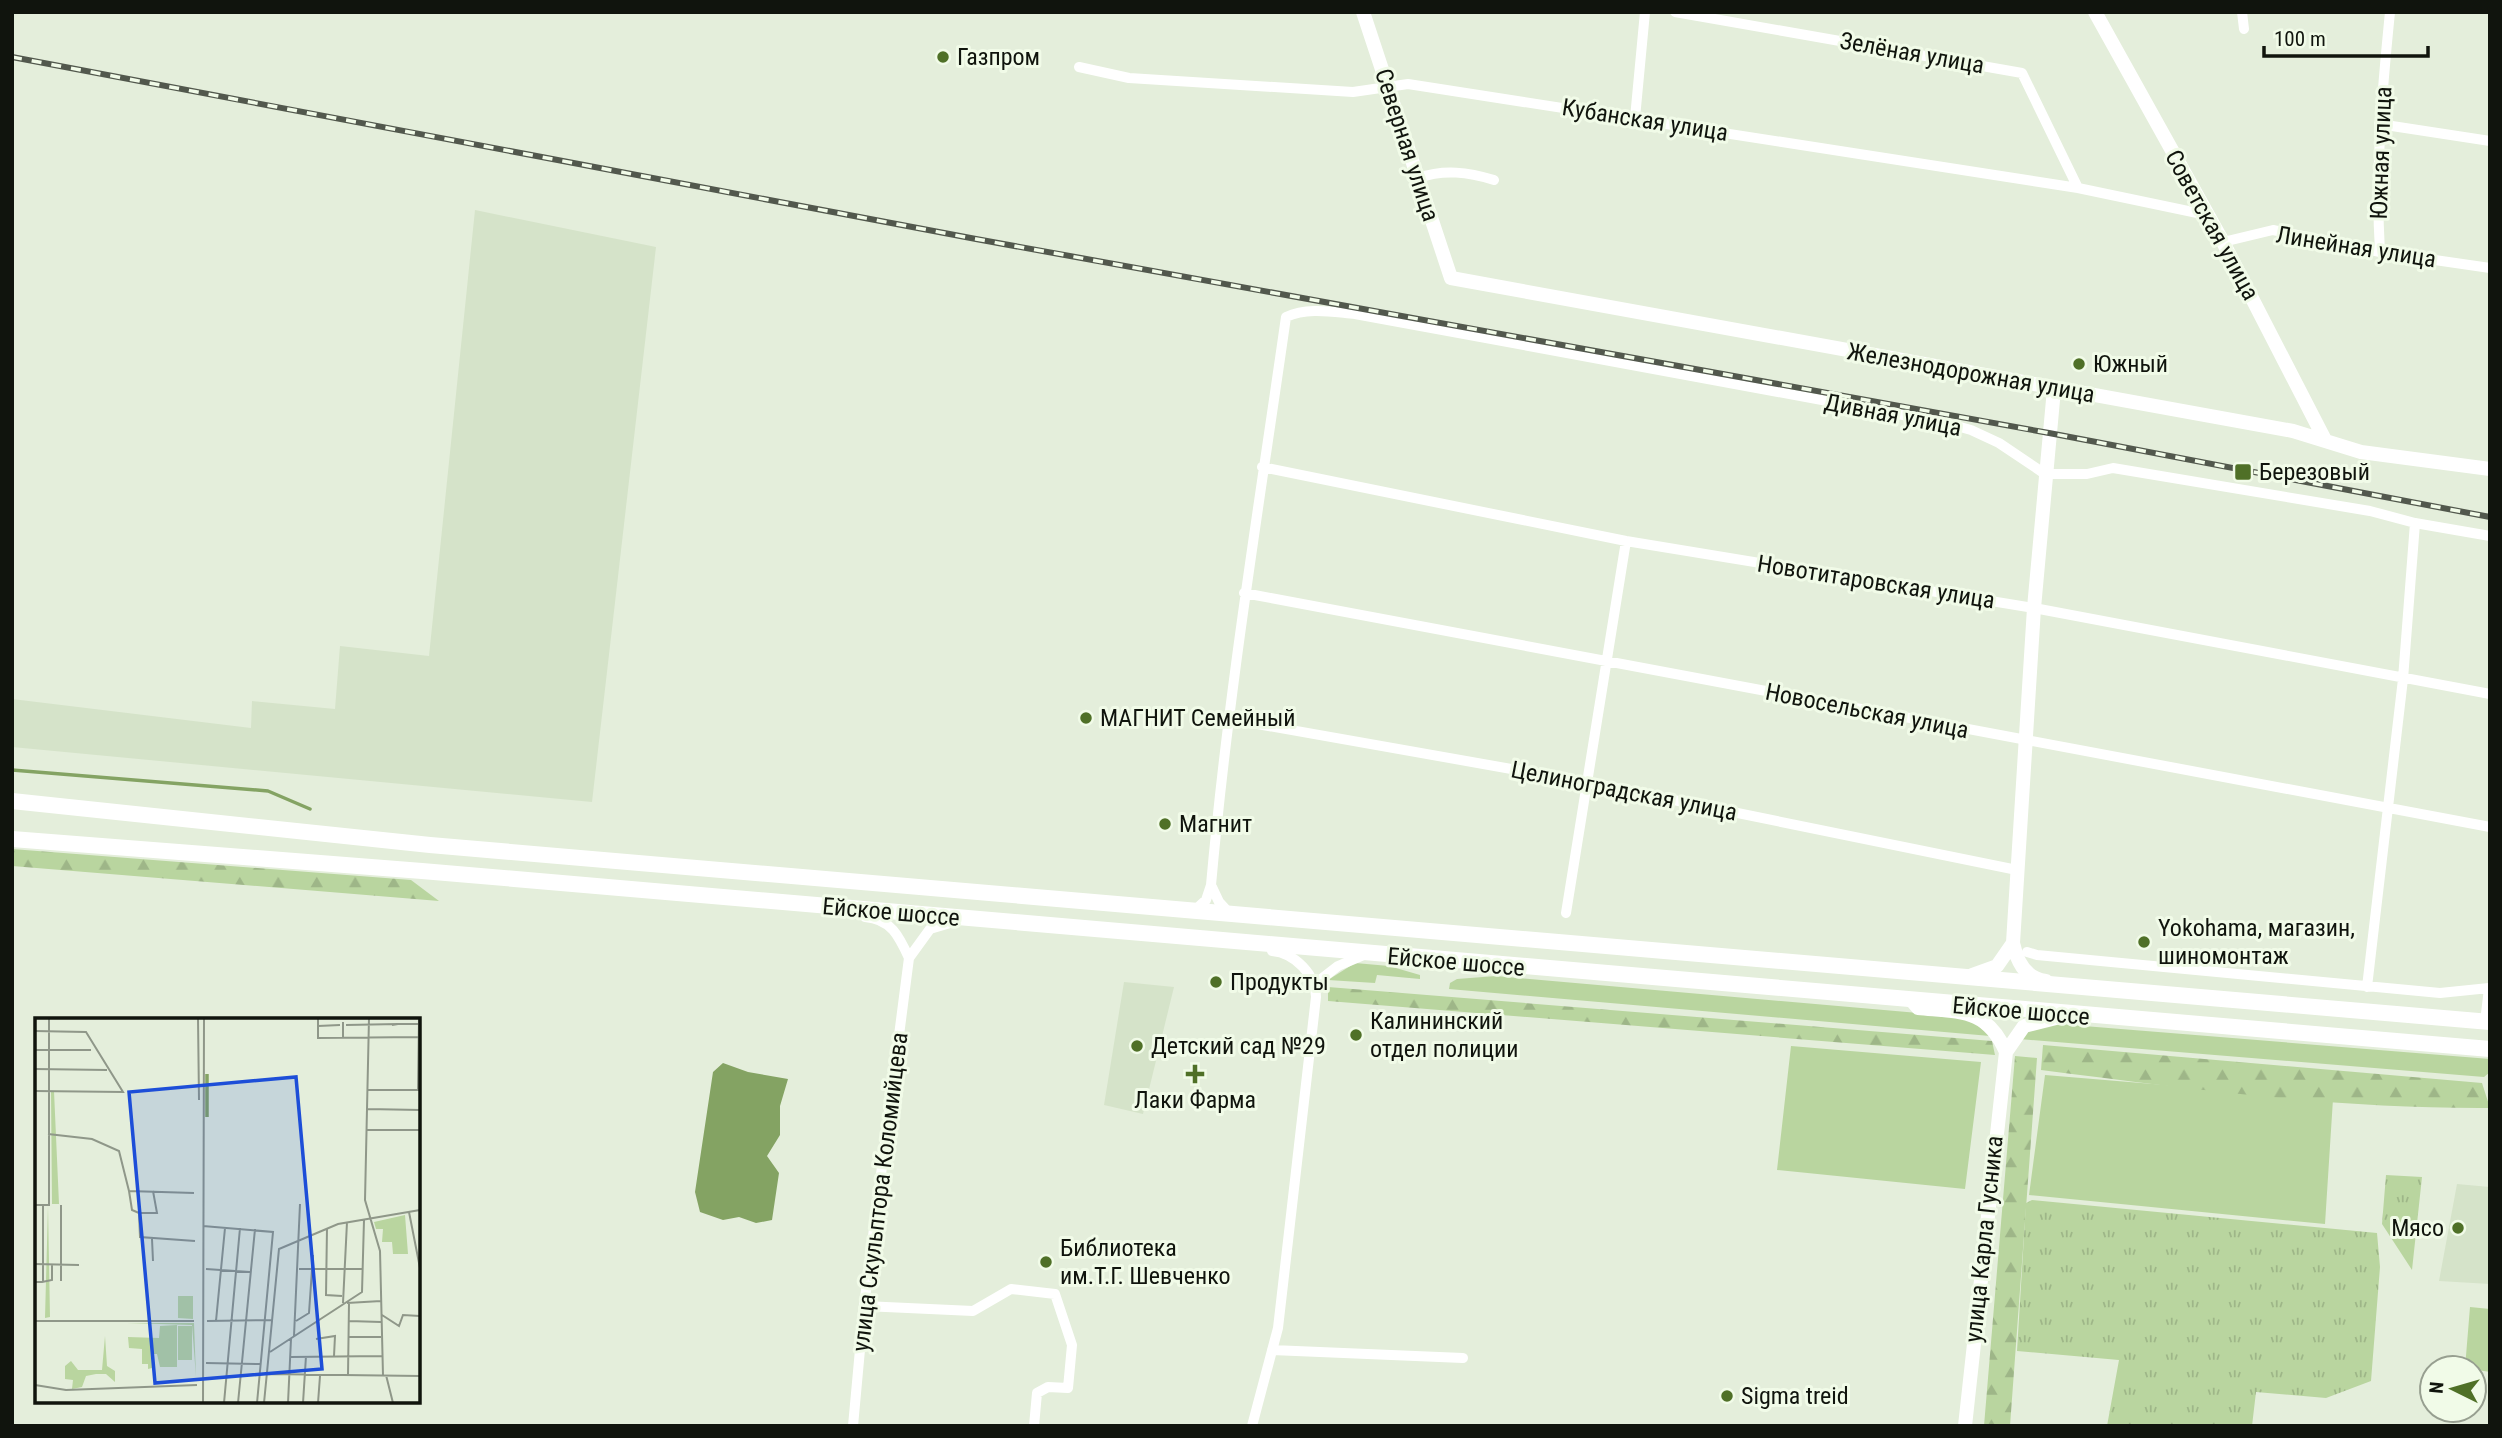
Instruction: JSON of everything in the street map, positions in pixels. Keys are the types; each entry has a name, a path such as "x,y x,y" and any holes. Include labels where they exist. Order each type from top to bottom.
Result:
{"main road":[{"name":"Ейское шоссе","path":"12,801 430,845 1957,979 2487,1022"},
{"name":"Ейское шоссе","path":"12,839 422,871 2068,1015 2490,1049"}],"street":[{"name":"Северная улица","path":"1363,12 1451,278"},
{"path":"1635,118 1645,12"},
{"name":"Зелёная улица","path":"1675,12 2022,73 2078,188"},
{"name":"Советская улица","path":"2095,12 2223,242 2325,440"},
{"path":"2242,12 2244,29"},
{"name":"Южная улица","path":"2380,252 2377,208 2379,124 2390,12"},
{"name":"Кубанская улица","path":"1079,67 1129,78 1353,92 1408,84 2078,188 2207,215"},
{"path":"2379,124 2490,141"},
{"path":"1418,177 1436,172 1471,173 1494,180"},
{"name":"Линейная улица","path":"2223,242 2273,230 2380,252 2490,268"},
{"name":"Железнодорожная улица","path":"1451,278 2293,431 2361,452 2490,469"},
{"name":"Дивная улица","path":"1262,467 1286,317 1319,310 1355,314 1945,423 1971,430 1999,443 2045,474"},
{"path":"2054,389 2034,608 2013,943 2018,960 2027,974 2038,980 2079,984 2085,989"},
{"path":"1192,912 1206,900 1211,885 1244,593 1262,467"},
{"name":"Новотитаровская улица","path":"1262,467 1626,541 2034,608 2490,694"},
{"path":"2045,474 2087,474 2113,468 2370,510 2415,523 2490,536"},
{"path":"2367,987 2403,679 2415,523"},
{"path":"1566,913 1585,782 1626,541"},
{"name":"Новосельская улица","path":"1244,593 2490,827"},
{"name":"Целиноградская улица","path":"1229,719 1585,782 2017,870"},
{"path":"1211,885 1219,902 1233,916"},
{"path":"831,907 835,914 883,920 900,939 909,958 930,929 965,919"},
{"path":"1228,942 1239,948 1281,952 1299,964 1316,983"},
{"path":"1957,979 1962,974 1984,973 1997,966 2013,943"},
{"path":"2027,951 2440,993 2489,988 2487,1022"},
{"path":"1252,1426 1278,1328 1316,983 1338,966 1366,954"},
{"name":"улица Скульптора Коломийцева","path":"853,1426 864,1306 909,958"},
{"path":"1912,1001 1918,1008 1972,1013 1993,1029 2006,1052 2024,1026 2068,1015"},
{"name":"улица Карла Гусника","path":"1965,1426 2006,1052"},
{"path":"864,1306 973,1311 1011,1289 1055,1294 1072,1345 1068,1388 1048,1387 1037,1393 1034,1426"},
{"path":"1272,1350 1463,1358"}],"shaded area":[{"path":"475,210 656,247 592,802 12,747 12,699 251,728 252,701 335,709 340,646 429,656"},
{"name":"Детский сад №29","path":"1124,982 1174,987 1143,1114 1104,1105"},
{"path":"723,1063 748,1072 788,1079 780,1106 780,1135 767,1156 779,1173 772,1220 756,1223 739,1217 723,1220 700,1212 695,1192 713,1072"},
{"path":"2457,1184 2490,1187 2490,1284 2439,1281"}],"green space":[{"path":"12,849 411,880 439,901 12,866"},
{"path":"1355,963 1389,966 1420,975 1420,979 1377,975 1375,983 1328,980"},
{"path":"1496,976 1964,1017 1971,1019 1990,1036 1449,989 1450,983 1457,979"},
{"path":"1328,987 1992,1041 1995,1055 1328,1001"},
{"path":"2059,1024 2490,1059 2490,1072 2484,1077 2019,1039 2029,1029"},
{"path":"2043,1045 2482,1083 2490,1108 2321,1101 2209,1091 2041,1070"},
{"path":"1791,1046 1981,1062 1965,1189 1777,1170"},
{"path":"2015,1056 2037,1058 2010,1426 1984,1426"},
{"path":"2045,1075 2333,1099 2325,1224 2029,1195"},
{"path":"2386,1175 2422,1177 2412,1270 2382,1224"},
{"path":"2032,1200 2377,1233 2380,1267 2371,1381 2326,1398 2256,1392 2252,1426 2107,1426 2119,1360 2017,1351 2026,1203"},
{"path":"2470,1307 2490,1309 2490,1372 2488,1354 2466,1354"}],"waterway":[{"path":"12,770 268,791 310,809"}],"railway":[{"path":"12,57 976,239 2049,433 2490,517"}],"place":[{"name":"Газпром","path":"943,57"},
{"name":"Южный","path":"2079,364"},
{"name":"Березовый","path":"2243,472"},
{"name":"МАГНИТ Семейный","path":"1086,718"},
{"name":"Магнит","path":"1165,824"},
{"name":"Yokohama, магазин, шиномонтаж","path":"2144,942"},
{"name":"Продукты","path":"1216,982"},
{"name":"Калининский отдел полиции","path":"1356,1035"},
{"name":"Детский сад №29","path":"1137,1046"},
{"name":"Лаки Фарма","path":"1195,1074"},
{"name":"Мясо","path":"2458,1228"},
{"name":"Библиотека им.Т.Г. Шевченко","path":"1046,1262"},
{"name":"Sigma treid","path":"1727,1396"}]}
